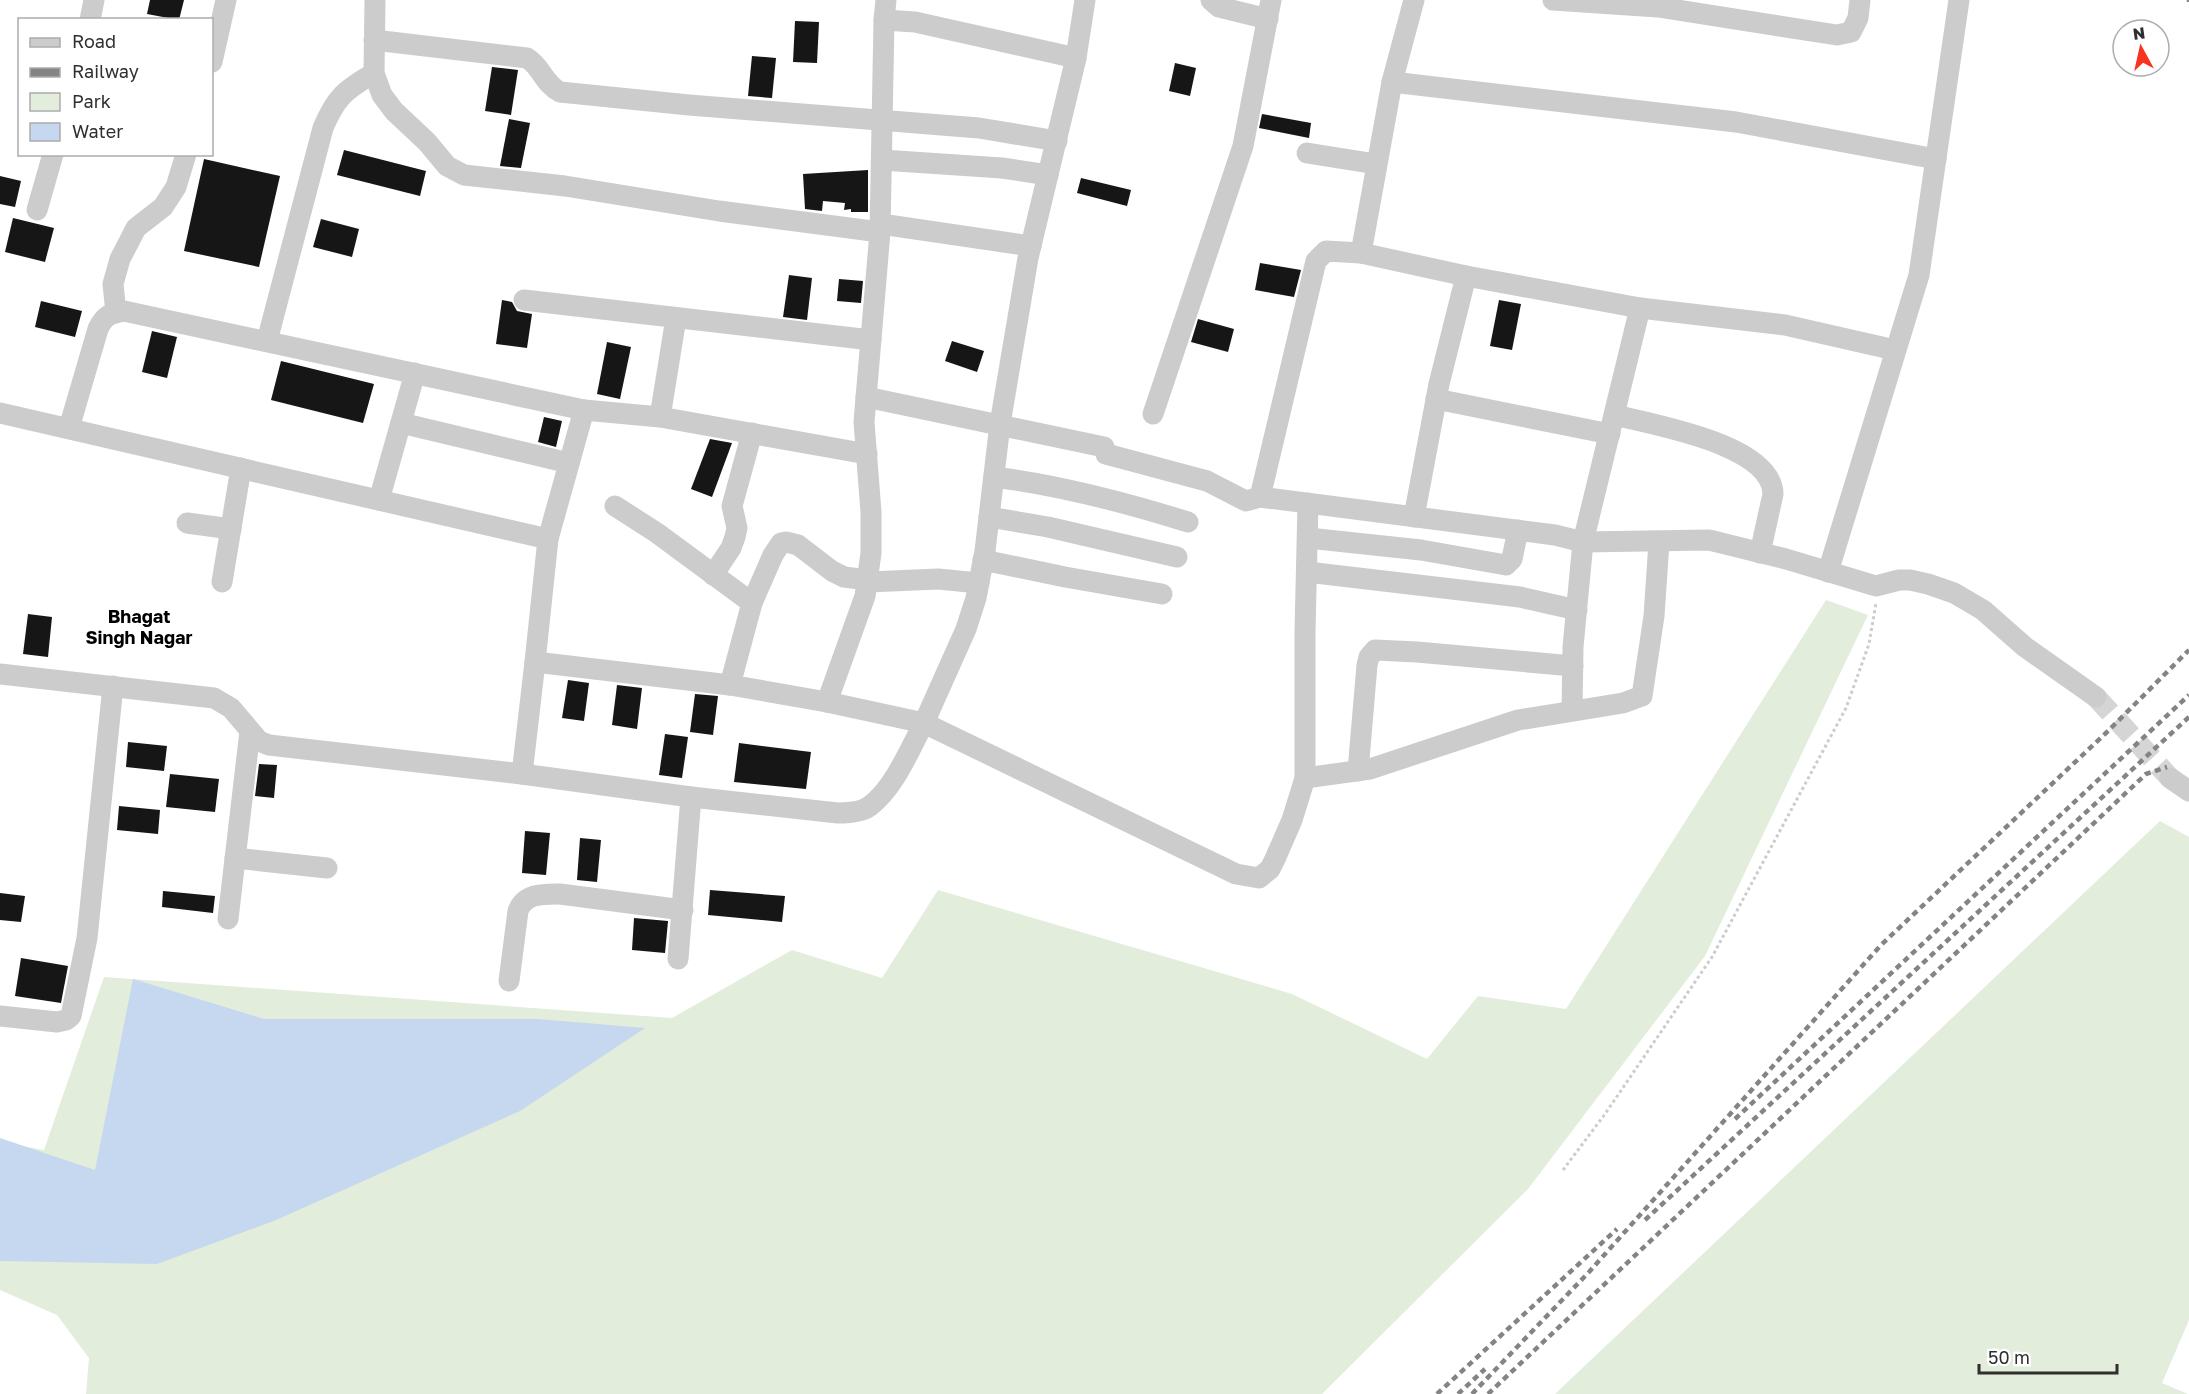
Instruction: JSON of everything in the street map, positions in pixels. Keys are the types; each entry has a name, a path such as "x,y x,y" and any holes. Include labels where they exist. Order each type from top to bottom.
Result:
{"street":[{"path":"90,18 94,0"},
{"path":"213,57 225,0"},
{"path":"375,0 374,73 382,94 394,111 427,142 447,166 464,175 565,186 719,212 1031,246"},
{"path":"0,674 214,698 231,708 259,741 269,744 691,797 838,813 869,807 890,785 924,723 966,630 979,584 1000,424 1031,246 1076,58 1085,0"},
{"path":"1153,414 1244,146 1269,9 1219,7 1211,0"},
{"path":"1361,253 1392,82 1414,0"},
{"path":"1552,0 1658,7 1846,35 1851,32 1858,18 1860,0"},
{"path":"1828,572 1918,275 1959,0"},
{"path":"826,702 865,596 871,553 871,512 864,422 881,228 885,10 915,22 1076,58"},
{"path":"374,40 527,58 536,66 550,86 560,92 689,105 979,128 1057,141"},
{"path":"267,341 323,128 335,102 354,85 374,73"},
{"path":"1392,82 1736,122 1936,159"},
{"path":"1307,153 1376,164"},
{"path":"37,210 52,156"},
{"path":"116,313 113,285 120,259 136,228 163,207 176,187 185,156"},
{"path":"882,160 1002,168 1048,175"},
{"path":"1260,497 1316,261 1326,251 1361,253 1466,276 1641,308 1785,325 1896,350"},
{"path":"1414,517 1436,399 1466,276"},
{"path":"524,300 871,340"},
{"path":"1572,711 1573,666 1583,542 1641,308"},
{"path":"69,428 102,320 109,315 124,312 584,410 660,417 867,454"},
{"path":"660,417 676,318"},
{"path":"379,500 415,373"},
{"path":"866,398 1104,447 1106,454 1207,481 1246,501 1260,497 1555,535 1583,542 1709,540 1876,586 1899,580 1910,580 1954,593 1983,610 2025,647 2096,697"},
{"path":"1436,399 1706,437 1723,444 1753,462 1770,480 1773,487 1760,553"},
{"path":"522,774 548,539 584,410"},
{"path":"0,413 548,539"},
{"path":"401,423 569,463"},
{"path":"713,574 731,548 735,537 737,528 732,506 752,433"},
{"path":"222,582 241,468"},
{"path":"994,477 1039,482 1143,508 1188,522"},
{"path":"535,662 730,685 924,723 1236,874 1259,878 1270,870 1292,820 1305,778 1308,503"},
{"path":"615,506 752,603"},
{"path":"989,517 1048,527 1177,557"},
{"path":"187,523 231,529"},
{"path":"1308,538 1421,550 1506,565 1512,559 1518,530"},
{"path":"730,685 752,603 778,546 786,542 798,545 832,572 852,579 868,581 938,579 979,584"},
{"path":"1305,778 1370,769 1518,720 1623,703 1642,696 1654,616 1659,542"},
{"path":"983,560 1162,594"},
{"path":"1307,572 1389,584 1520,597 1577,610"},
{"path":"1358,771 1367,665 1369,657 1375,650 1573,666"},
{"path":"0,1016 57,1022 71,1016 87,938 113,686"},
{"path":"228,919 250,730"},
{"path":"2169,778 2189,791"},
{"path":"678,959 691,797"},
{"path":"236,858 327,868"},
{"path":"509,981 518,911 521,903 528,898 545,894 560,894 683,910"}],"path":[{"path":"1563,1170 1605,1114 1712,957 1846,708 1869,644 1876,610 1876,586"}],"green space":[{"path":"1826,600 1868,615 1705,956 1528,1189 1322,1394 86,1394 89,1358 57,1315 0,1290 0,1142 44,1150 104,977 672,1018 792,950 882,978 938,890 1292,994 1427,1059 1478,996 1566,1009"},
{"path":"2160,821 2189,837 2189,1320 2162,1383 2188,1394 1555,1394"}],"water":[{"path":"133,979 264,1019 538,1019 645,1028 520,1111 276,1220 157,1264 0,1261 0,1138 95,1170"}],"building":[{"path":"150,0 184,0 180,18 147,14"},
{"path":"795,21 819,22 817,63 793,62"},
{"path":"752,56 776,58 772,98 748,96"},
{"path":"1175,63 1196,68 1190,96 1169,91"},
{"path":"492,67 518,70 511,115 485,111"},
{"path":"1262,114 1311,123 1309,138 1259,128"},
{"path":"509,119 530,123 521,168 500,166"},
{"path":"344,150 426,171 420,196 337,175"},
{"path":"204,159 280,176 259,267 184,251"},
{"path":"868,170 868,212 851,212 851,209 844,210 845,203 823,201 822,211 805,209 803,174"},
{"path":"0,176 21,181 15,207 0,204"},
{"path":"1081,178 1131,190 1127,206 1077,193"},
{"path":"13,218 54,228 45,262 5,252"},
{"path":"321,219 359,229 352,257 313,247"},
{"path":"1260,263 1301,270 1294,297 1255,290"},
{"path":"789,275 812,278 807,320 783,317"},
{"path":"839,279 863,281 861,303 837,301"},
{"path":"502,300 512,302 517,311 532,314 527,348 496,344"},
{"path":"1499,300 1521,304 1512,350 1490,346"},
{"path":"41,301 82,311 75,337 35,327"},
{"path":"1198,319 1234,329 1228,352 1191,342"},
{"path":"152,331 177,337 167,378 142,372"},
{"path":"952,341 984,351 977,372 945,361"},
{"path":"607,342 631,347 620,399 597,394"},
{"path":"281,361 374,384 363,423 271,400"},
{"path":"544,417 562,421 556,447 538,442"},
{"path":"710,439 732,443 712,497 691,489"},
{"path":"28,614 52,617 48,657 23,654"},
{"path":"568,680 589,683 584,721 562,718"},
{"path":"617,685 642,688 637,729 612,725"},
{"path":"695,694 718,696 713,735 690,732"},
{"path":"665,734 688,737 682,778 659,775"},
{"path":"128,742 167,746 164,771 126,767"},
{"path":"739,743 811,752 806,789 734,782"},
{"path":"259,764 277,765 274,798 255,796"},
{"path":"170,774 219,779 215,812 166,807"},
{"path":"119,806 160,810 158,834 117,830"},
{"path":"525,831 550,833 546,875 522,873"},
{"path":"580,838 601,840 597,882 577,880"},
{"path":"710,890 785,896 782,922 708,915"},
{"path":"163,891 215,896 213,913 162,907"},
{"path":"0,893 25,896 21,922 0,920"},
{"path":"634,918 668,921 665,953 632,950"},
{"path":"21,958 68,966 61,1003 15,996"}],"tunnel":[{"path":"2096,697 2170,778"}],"railway":[{"path":"1472,1394 1589,1272 1881,945 2107,732 2189,650"},
{"path":"1735,1119 2189,695"},
{"path":"1645,1220 2189,717"},
{"path":"1488,1394 2146,774 2167,767"},
{"path":"1437,1394 1617,1229"},
{"path":"1458,1394 1485,1369"}],"district":[{"name":"Bhagat Singh Nagar","path":"139,626"}]}
